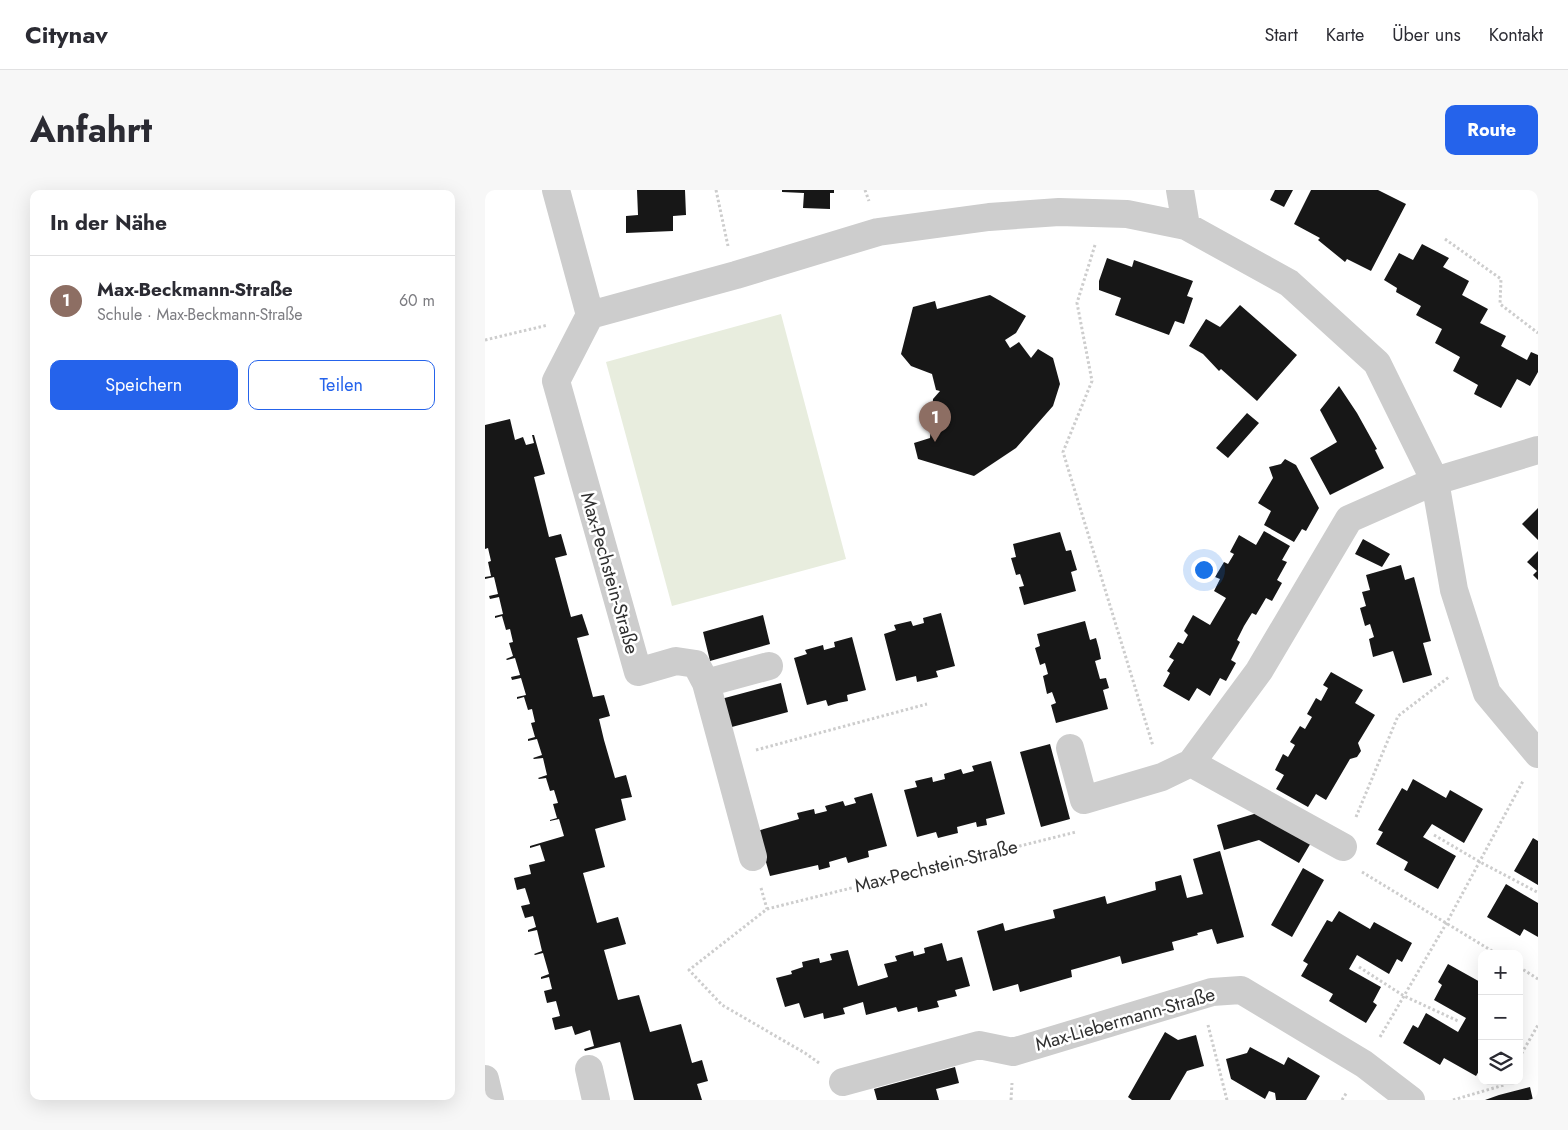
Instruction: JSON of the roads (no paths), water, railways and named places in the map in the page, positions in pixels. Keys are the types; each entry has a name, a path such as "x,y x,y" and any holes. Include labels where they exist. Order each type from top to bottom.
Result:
{"street":[{"path":"556,190 590,315 736,275 878,232 989,217 1059,212 1127,214 1186,226 1289,283 1377,363 1435,482 1454,590 1487,693 1538,754"},
{"path":"1180,190 1186,226"},
{"name":"Max-Pechstein-Straße","path":"590,315 556,382 638,672 676,661 696,664 706,683 753,857"},
{"path":"1070,748 1084,800 1157,779 1191,763 1259,671 1349,519 1435,482 1538,450"},
{"path":"706,683 769,666"},
{"path":"1191,763 1343,847"},
{"name":"Max-Liebermann-Straße","path":"843,1082 979,1045 1013,1052 1212,992 1241,990 1364,1064 1411,1100"},
{"path":"589,1069 597,1100"},
{"path":"485,1079 490,1100"}],"place":[{"name":"Max-Beckmann-Straße","path":"935,442"}]}
